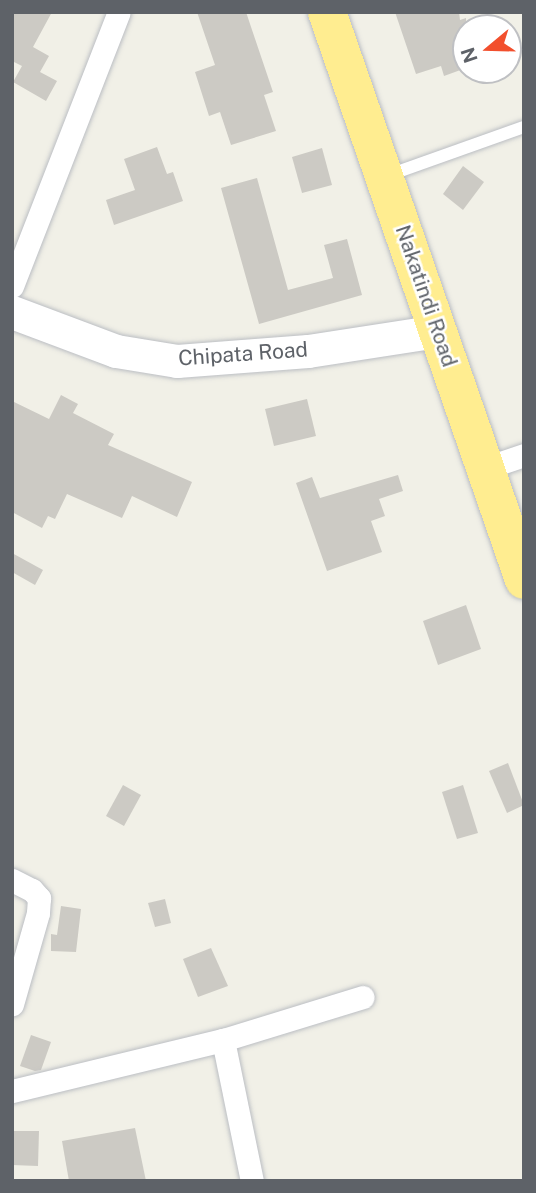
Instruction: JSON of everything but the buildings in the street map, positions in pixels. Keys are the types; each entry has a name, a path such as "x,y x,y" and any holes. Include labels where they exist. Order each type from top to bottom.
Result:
{"highway":[{"name":"Nakatindi Road","path":"327,12 524,580"}],"street":[{"path":"12,286 119,12"},
{"name":"Chipata Road","path":"12,312 116,351 177,361 308,351 437,331"},
{"path":"486,468 524,455"},
{"path":"12,880 32,890 38,898 38,912 12,1004"},
{"path":"12,1091 223,1040 363,997"},
{"path":"223,1040 251,1181"}],"lane":[{"path":"385,177 524,127"}]}
